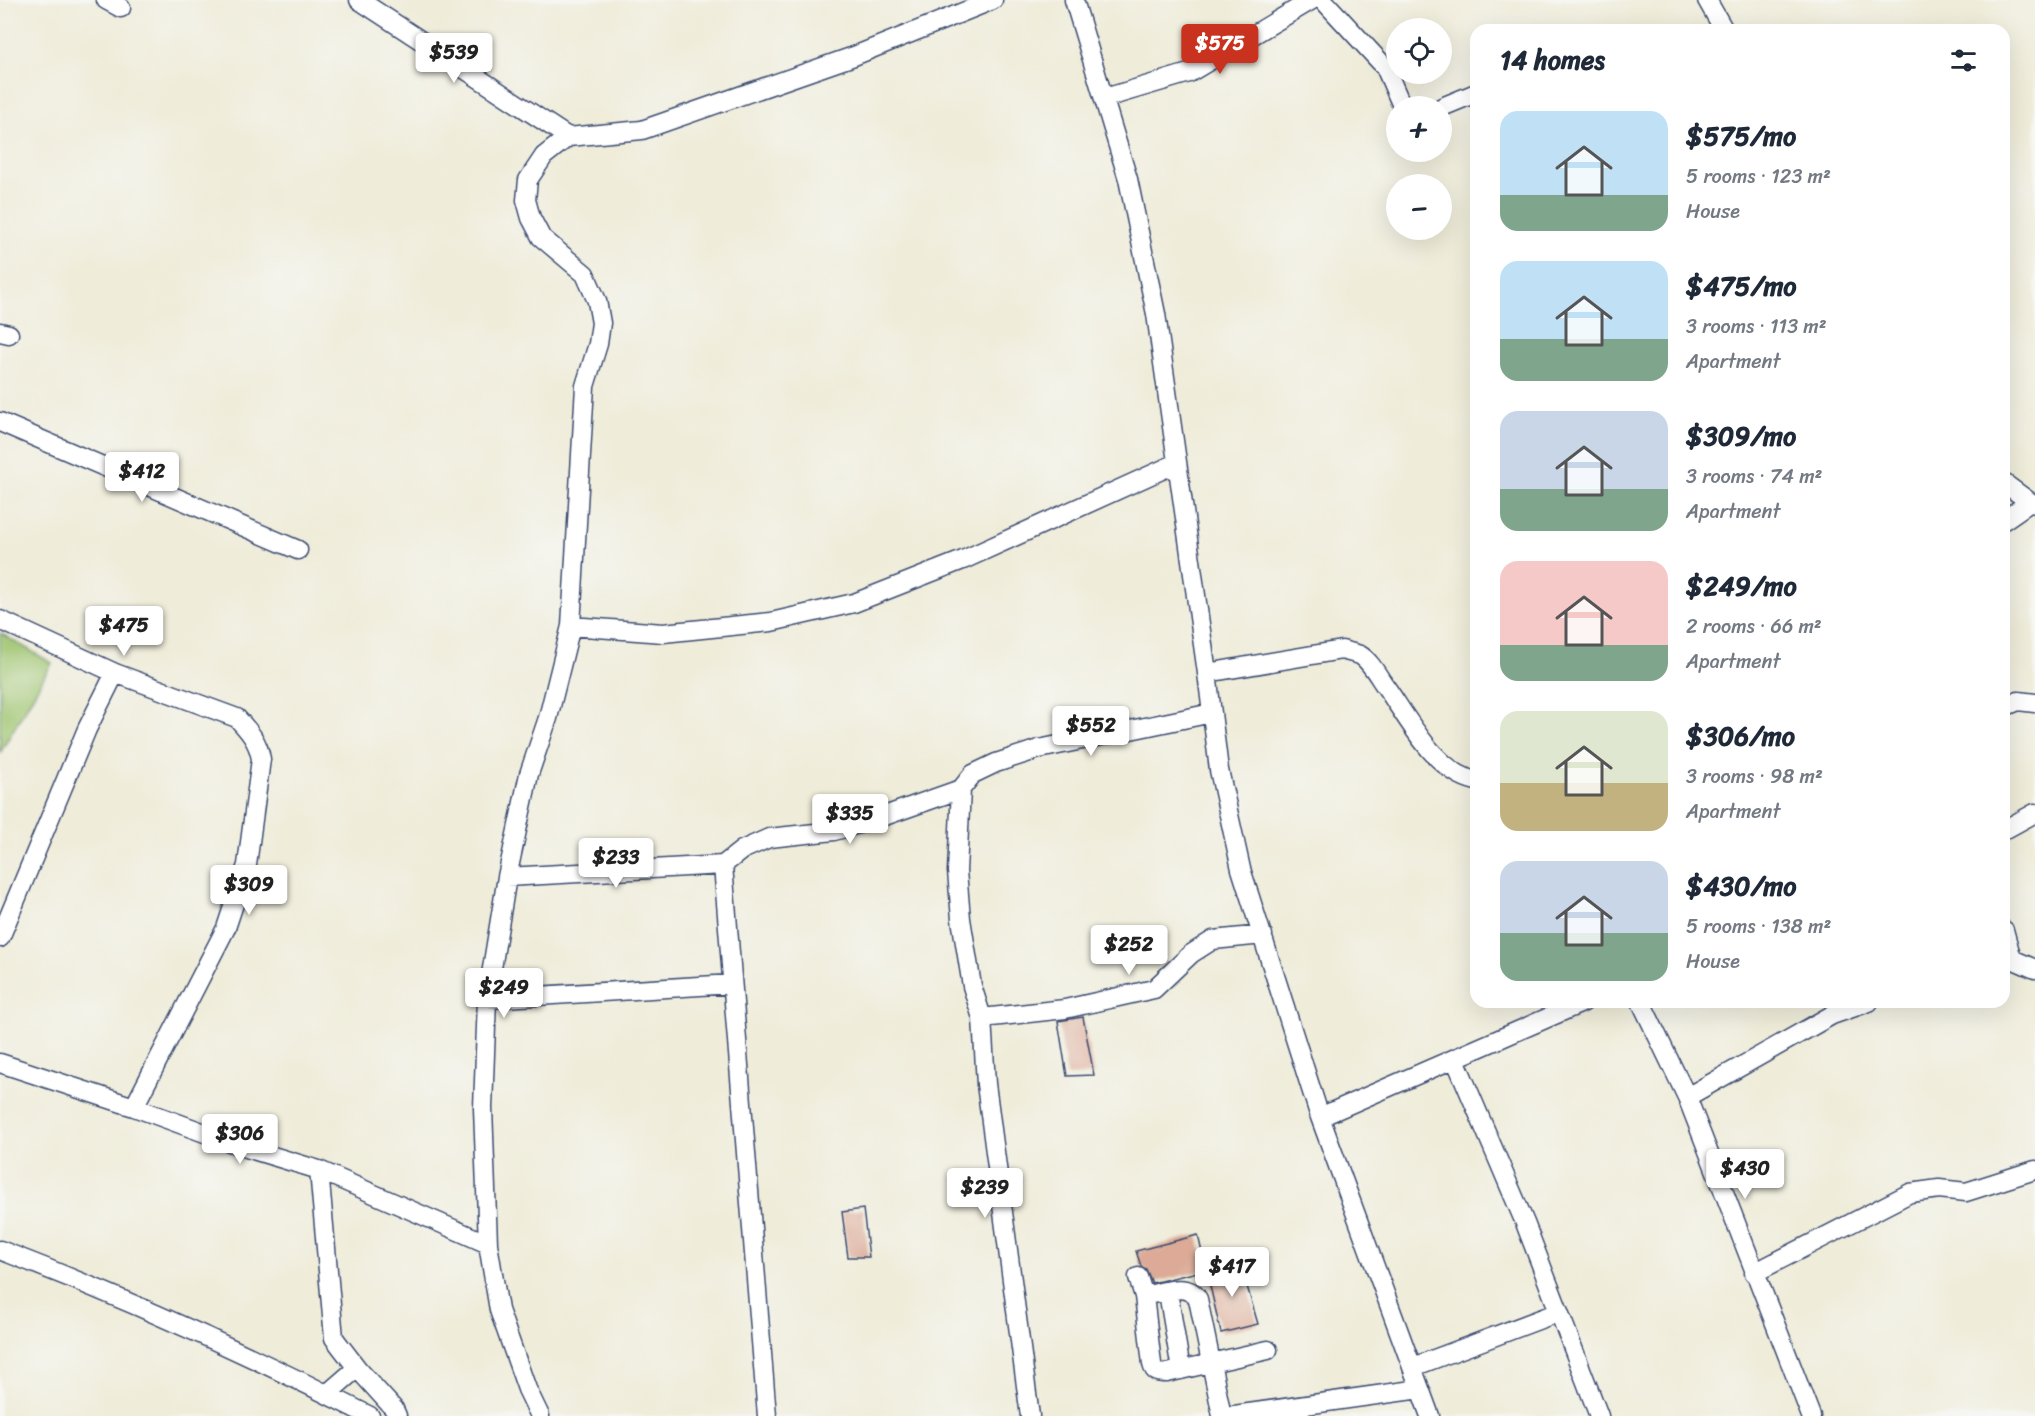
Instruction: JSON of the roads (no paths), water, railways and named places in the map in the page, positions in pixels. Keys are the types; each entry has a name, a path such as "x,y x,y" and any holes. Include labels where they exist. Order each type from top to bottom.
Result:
{"street":[{"path":"359,0 568,138"},
{"path":"540,1416 527,1389 499,1310 488,1244 483,1108 487,999 507,877 529,774 548,718 571,626 585,386 598,344 601,323 597,301 585,274 541,237 531,218 526,200 528,180 544,156 568,138 642,130 854,56 993,0"},
{"path":"1074,0 1128,179 1156,314 1219,770 1242,869 1320,1117 1430,1416"},
{"path":"1105,98 1189,73 1312,0"},
{"path":"1323,0 1385,67 1398,96"},
{"path":"1707,0 1721,24"},
{"path":"1452,103 1470,95"},
{"path":"0,422 298,550"},
{"path":"571,626 663,633 771,622 855,603 963,560 1177,463"},
{"path":"2010,487 2032,503 2010,516"},
{"path":"0,620 115,673 237,718 259,745 261,759 247,865 226,928 134,1107"},
{"path":"1207,673 1342,650 1362,656 1375,670 1431,751 1450,770 1470,779"},
{"path":"0,938 87,729 115,673"},
{"path":"2010,704 2018,701 2035,703"},
{"path":"507,877 723,865 742,850 769,838 834,831 873,820 961,789 973,774 996,763 1039,749 1212,712"},
{"path":"961,789 957,871 967,957 972,986 982,1018 986,1084 1030,1416"},
{"path":"2010,827 2035,813"},
{"path":"723,865 767,1416"},
{"path":"982,1018 1065,1009 1154,989 1191,954 1213,940 1263,935"},
{"path":"2010,961 2035,969"},
{"path":"487,999 732,984"},
{"path":"1320,1117 1570,1008"},
{"path":"1644,1008 1687,1097 1811,1416"},
{"path":"1687,1097 1832,1016 1853,1008"},
{"path":"1455,1059 1525,1223 1599,1416"},
{"path":"0,1063 134,1107 243,1147 319,1170 426,1219 488,1244"},
{"path":"319,1170 334,1338 390,1414"},
{"path":"1754,1273 1910,1193 1939,1189 1966,1192 2035,1170"},
{"path":"0,1250 88,1284 370,1416"},
{"path":"1138,1277 1144,1296 1153,1369 1158,1373 1211,1364 1268,1350"},
{"path":"1144,1296 1185,1289 1196,1294 1224,1416 1420,1389"},
{"path":"1168,1292 1181,1370"},
{"path":"1413,1367 1559,1312"},
{"path":"327,1394 357,1368"}]}
